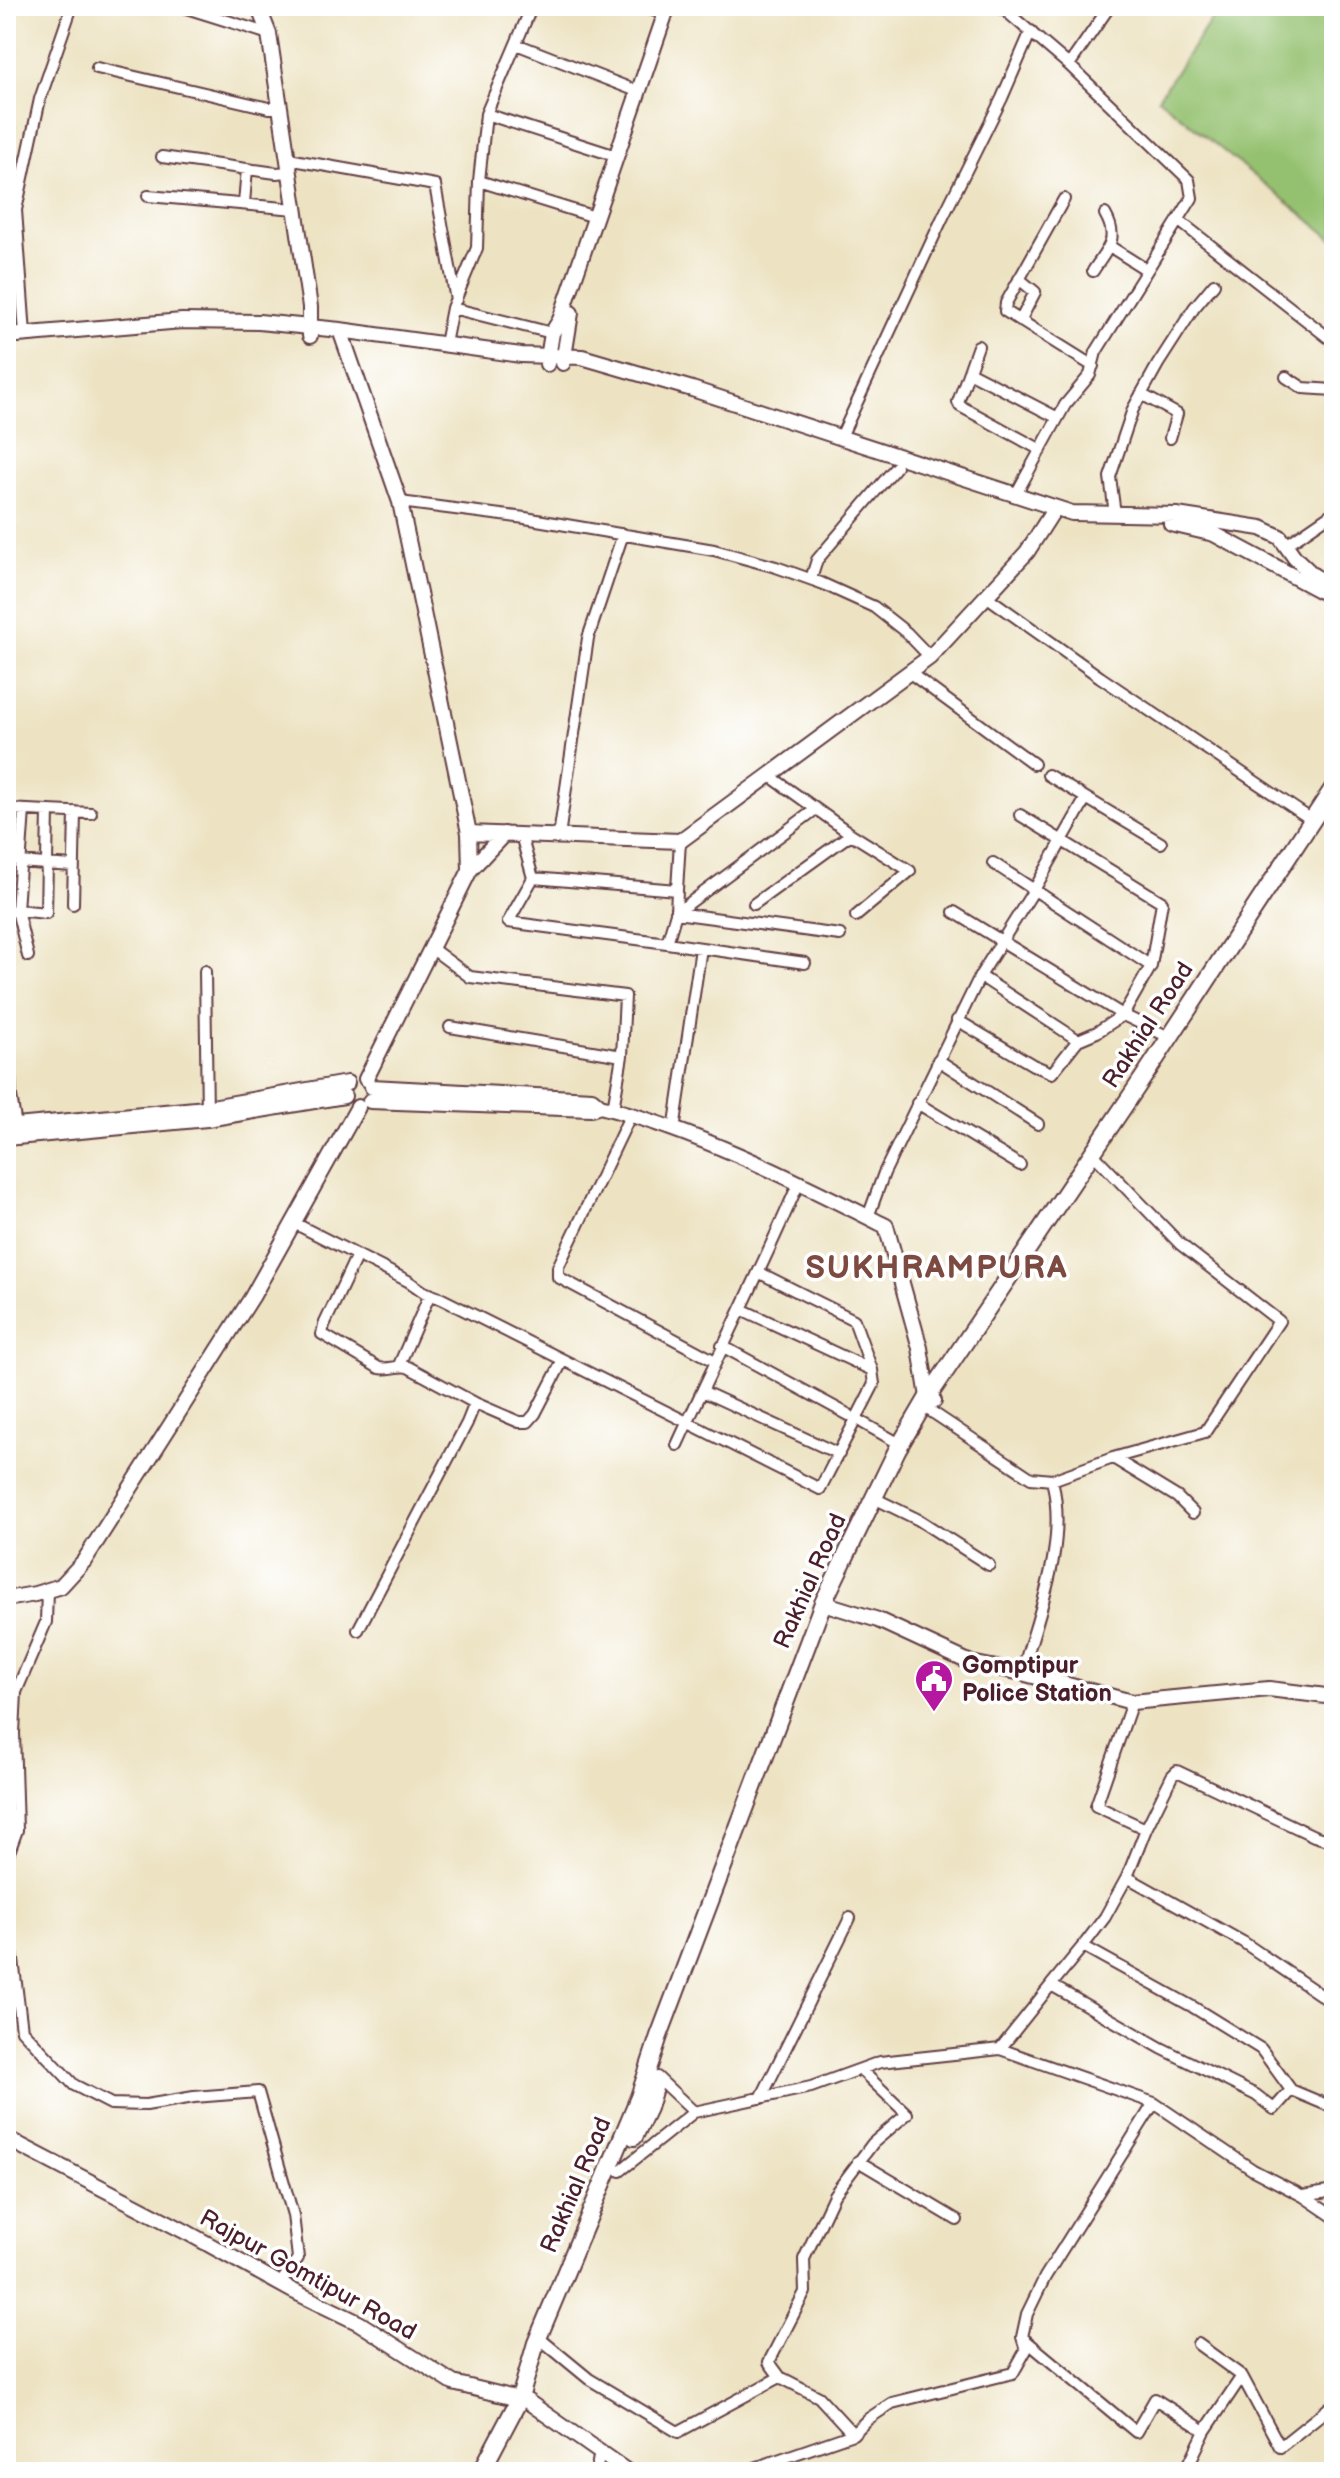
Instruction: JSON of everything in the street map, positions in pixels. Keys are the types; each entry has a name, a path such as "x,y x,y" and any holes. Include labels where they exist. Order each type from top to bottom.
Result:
{"main road":[{"name":"Rakhial Road","path":"481,2472 524,2400 544,2342 594,2223 648,2108 666,2038 827,1605 931,1402 1334,787"},
{"name":"Rakhial Road","path":"524,2400 536,2343 639,2097 664,2022 827,1605 900,1444 1098,1159 1333,805"}],"street":[{"path":"25,334 16,210 40,99 72,6"},
{"path":"180,6 269,34"},
{"path":"258,6 269,34 310,307 310,332"},
{"path":"445,344 454,304 477,248 479,181 486,114 532,6"},
{"path":"641,6 670,9"},
{"path":"1000,6 1015,11 1031,31 1189,180 1192,198 1096,352 1090,375 1065,405 1015,496"},
{"path":"1069,65 1110,6"},
{"path":"555,360 595,217 637,91 670,9"},
{"path":"555,360 552,333 580,274 670,9"},
{"path":"840,439 1031,31"},
{"path":"516,44 637,91"},
{"path":"97,68 280,108"},
{"path":"486,114 616,156"},
{"path":"162,157 247,169 289,166 435,185 454,304"},
{"path":"244,203 247,169"},
{"path":"479,181 595,217"},
{"path":"148,196 295,209"},
{"path":"1064,199 1019,279 1005,311 1093,366"},
{"path":"1093,271 1113,235 1105,214"},
{"path":"1178,220 1334,342"},
{"path":"1109,246 1147,270"},
{"path":"1019,279 1035,292 1020,321"},
{"path":"1115,514 1110,477 1141,394 1194,308 1214,284"},
{"path":"454,304 552,333"},
{"path":"6,336 182,321 259,322 310,332"},
{"path":"6,345 182,330 310,332 445,344 581,366 690,398 896,467 1052,512 1177,519 1215,528 1288,532 1312,525"},
{"path":"342,335 520,364 582,357 692,389 1015,496 1070,523 1177,519"},
{"path":"342,335 400,502 469,833 470,870"},
{"path":"978,346 958,402 960,406 1041,450"},
{"path":"969,372 1058,418"},
{"path":"1286,377 1303,388 1334,390"},
{"path":"1141,394 1177,414 1170,438"},
{"path":"811,579 817,560 896,467"},
{"path":"400,502 471,510 714,550 811,579 874,607 907,633 930,657"},
{"path":"469,833 680,841 930,657 1027,552 1052,512"},
{"path":"1262,557 1277,558 1286,545 1334,512"},
{"path":"1215,528 1334,598"},
{"path":"1270,531 1314,576 1334,587"},
{"path":"559,836 588,638 623,534"},
{"path":"986,596 1312,820"},
{"path":"910,673 1034,764"},
{"path":"1048,775 1161,843"},
{"path":"770,776 851,834 910,871 856,916"},
{"path":"868,1217 884,1173 957,1020 1086,798"},
{"path":"6,809 91,813"},
{"path":"676,913 816,809"},
{"path":"24,810 11,911 28,956"},
{"path":"11,911 46,913 48,811"},
{"path":"73,904 75,812"},
{"path":"957,1020 1049,1073 1057,1068 1078,1040 1123,1015 1151,966 1162,902 1020,815"},
{"path":"6,1599 61,1586 84,1561 252,1297 366,1094 431,948 470,870 504,834"},
{"path":"754,904 851,834"},
{"path":"521,835 533,878 508,922 805,963"},
{"path":"667,943 676,913 680,841"},
{"path":"19,862 72,866"},
{"path":"993,863 1151,966"},
{"path":"533,878 677,890"},
{"path":"954,912 1123,1015 1169,1037"},
{"path":"676,913 840,935"},
{"path":"431,948 470,977 625,996 622,1056 607,1108"},
{"path":"674,1130 701,948"},
{"path":"205,971 207,1113"},
{"path":"980,976 1078,1040"},
{"path":"6,990 11,1096 9,1130 207,1113 346,1089 356,1078 366,1094"},
{"path":"450,1027 622,1056"},
{"path":"938,1060 1038,1124"},
{"path":"346,1089 349,1103 366,1094 592,1099 607,1108 674,1130 799,1182 886,1226 920,1348 931,1402 1031,1478 1052,1480 1113,1458 1205,1432 1279,1321 1180,1244 1098,1159"},
{"path":"917,1103 1020,1165"},
{"path":"631,1114 558,1267 558,1277 715,1361"},
{"path":"677,1445 722,1346 760,1273 799,1182"},
{"path":"294,1223 820,1489 874,1384 872,1370 854,1320 760,1273"},
{"path":"357,1255 322,1334 379,1368 408,1367 475,1403 519,1422 528,1422 563,1360"},
{"path":"399,1365 430,1294"},
{"path":"741,1309 872,1370"},
{"path":"722,1346 849,1415"},
{"path":"702,1391 839,1454"},
{"path":"358,1630 475,1403"},
{"path":"863,1423 900,1444"},
{"path":"1113,1458 1177,1497 1193,1513"},
{"path":"1022,1673 1052,1568 1058,1505 1052,1480"},
{"path":"880,1501 919,1520 989,1565"},
{"path":"6,1860 17,1830 10,1733 16,1692 46,1622 47,1590"},
{"path":"827,1605 878,1620 971,1663 1132,1702 1269,1689 1334,1697"},
{"path":"1132,1702 1096,1806 1146,1829"},
{"path":"1000,2049 1105,1917 1177,1771 1314,1836 1334,1842"},
{"path":"1127,1877 1243,1942 1334,2004"},
{"path":"6,1906 22,2030 74,2085 111,2104 146,2105 194,2097 258,2092 293,2215 298,2258 280,2284"},
{"path":"761,2098 850,1918"},
{"path":"1083,1946 1261,2049 1291,2090 1334,2108"},
{"path":"1051,1985 1161,2048 1256,2095 1274,2109 1291,2090"},
{"path":"620,2171 694,2112 811,2087 880,2062 1000,2049 1154,2103 1253,2170 1303,2196 1334,2217"},
{"path":"853,2434 819,2397 780,2377 769,2362 805,2292 804,2259 834,2195 873,2143 907,2114 862,2071"},
{"path":"657,2077 694,2112"},
{"path":"743,2472 853,2434 868,2419 892,2403 1013,2373 1026,2350 1022,2337 1027,2314 1045,2277 1154,2103"},
{"name":"Rajpur Gomtipur Road","path":"6,2138 359,2323 453,2383 524,2400 628,2472"},
{"path":"858,2161 957,2220"},
{"path":"1303,2196 1334,2191"},
{"path":"1022,2337 1136,2432 1155,2399 1205,2431"},
{"path":"544,2342 589,2379 678,2432 780,2377"},
{"path":"1198,2344 1242,2376 1280,2447 1334,2404"},
{"path":"1185,2472 1205,2431 1242,2376"},
{"path":"596,2472 600,2452"}],"green space":[{"path":"1204,6 1334,6 1334,240 1158,98 1215,14"}],"place":[{"name":"Gomptipur Police Station","path":"934,1713"}],"district":[{"name":"SUKHRAMPURA","path":"937,1268"}]}
